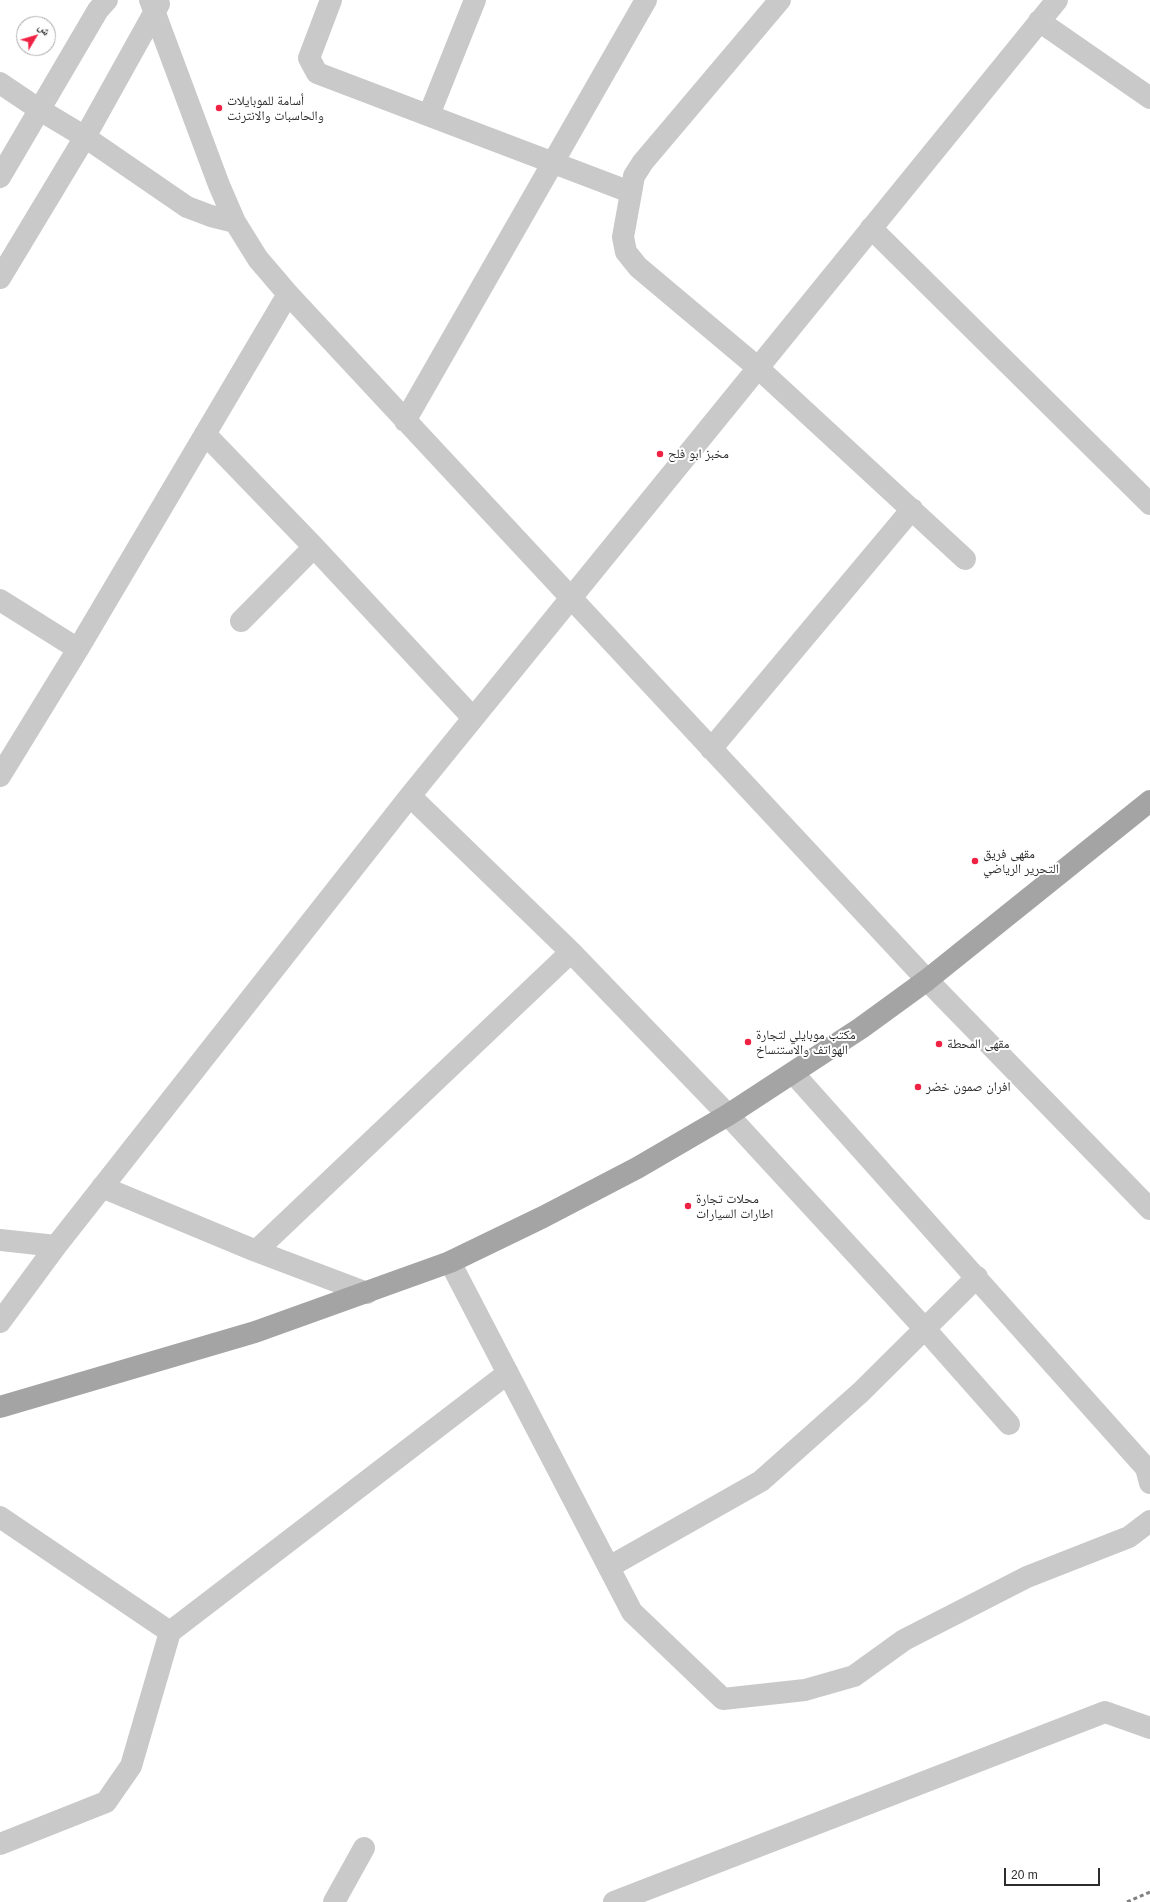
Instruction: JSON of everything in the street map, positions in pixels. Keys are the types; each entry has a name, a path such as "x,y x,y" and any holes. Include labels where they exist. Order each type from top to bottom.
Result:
{"main road":[{"path":"0,1406 255,1332 450,1262 543,1217 637,1168 728,1115 794,1074 861,1028 927,980 1150,801"}],"street":[{"path":"0,177 98,10 107,0"},
{"path":"330,0 309,58 317,73 630,192"},
{"path":"430,115 475,0"},
{"path":"405,421 646,0"},
{"path":"780,0 642,162 634,176 630,192 623,237 626,252 638,267 758,367 965,559"},
{"path":"0,1322 56,1246 410,796 1057,0"},
{"path":"0,278 85,137 155,4"},
{"path":"155,4 219,185 235,222 258,259 288,294 405,421 927,980 1150,1209"},
{"path":"1039,21 1150,98"},
{"path":"0,83 40,110 85,137 187,207 211,216 235,222"},
{"path":"871,228 1150,504"},
{"path":"0,776 78,649 288,294"},
{"path":"205,434 314,547 473,718"},
{"path":"711,749 912,509"},
{"path":"241,621 314,547"},
{"path":"0,600 78,649"},
{"path":"410,796 571,952 728,1115 925,1329 1009,1424"},
{"path":"256,1251 571,952"},
{"path":"794,1074 977,1277 1146,1468 1150,1483"},
{"path":"102,1187 256,1251 367,1293"},
{"path":"0,1240 56,1246"},
{"path":"450,1262 632,1612 723,1698 805,1690 854,1676 904,1640 1027,1577 1140,1539 1150,1521"},
{"path":"609,1567 761,1481 861,1392 977,1277"},
{"path":"0,1844 106,1802 130,1766 170,1632 508,1373"},
{"path":"0,1517 170,1632"},
{"path":"614,1902 1105,1712 1150,1728"},
{"path":"334,1902 364,1848"}],"railway":[{"path":"1127,1902 1150,1892"}],"place":[{"name":"أسامة للموبايلات والحاسبات والانترنت","path":"219,108"},
{"name":"مخبز ابو فلح","path":"660,454"},
{"name":"مقهى فريق التحرير الرياضي","path":"975,861"},
{"name":"مكتب موبايلي لتجارة الهواتف والاستنساخ","path":"748,1042"},
{"name":"مقهى المحطة","path":"939,1044"},
{"name":"افران صمون خضر","path":"918,1087"},
{"name":"محلات تجارة اطارات السيارات","path":"688,1206"}]}
